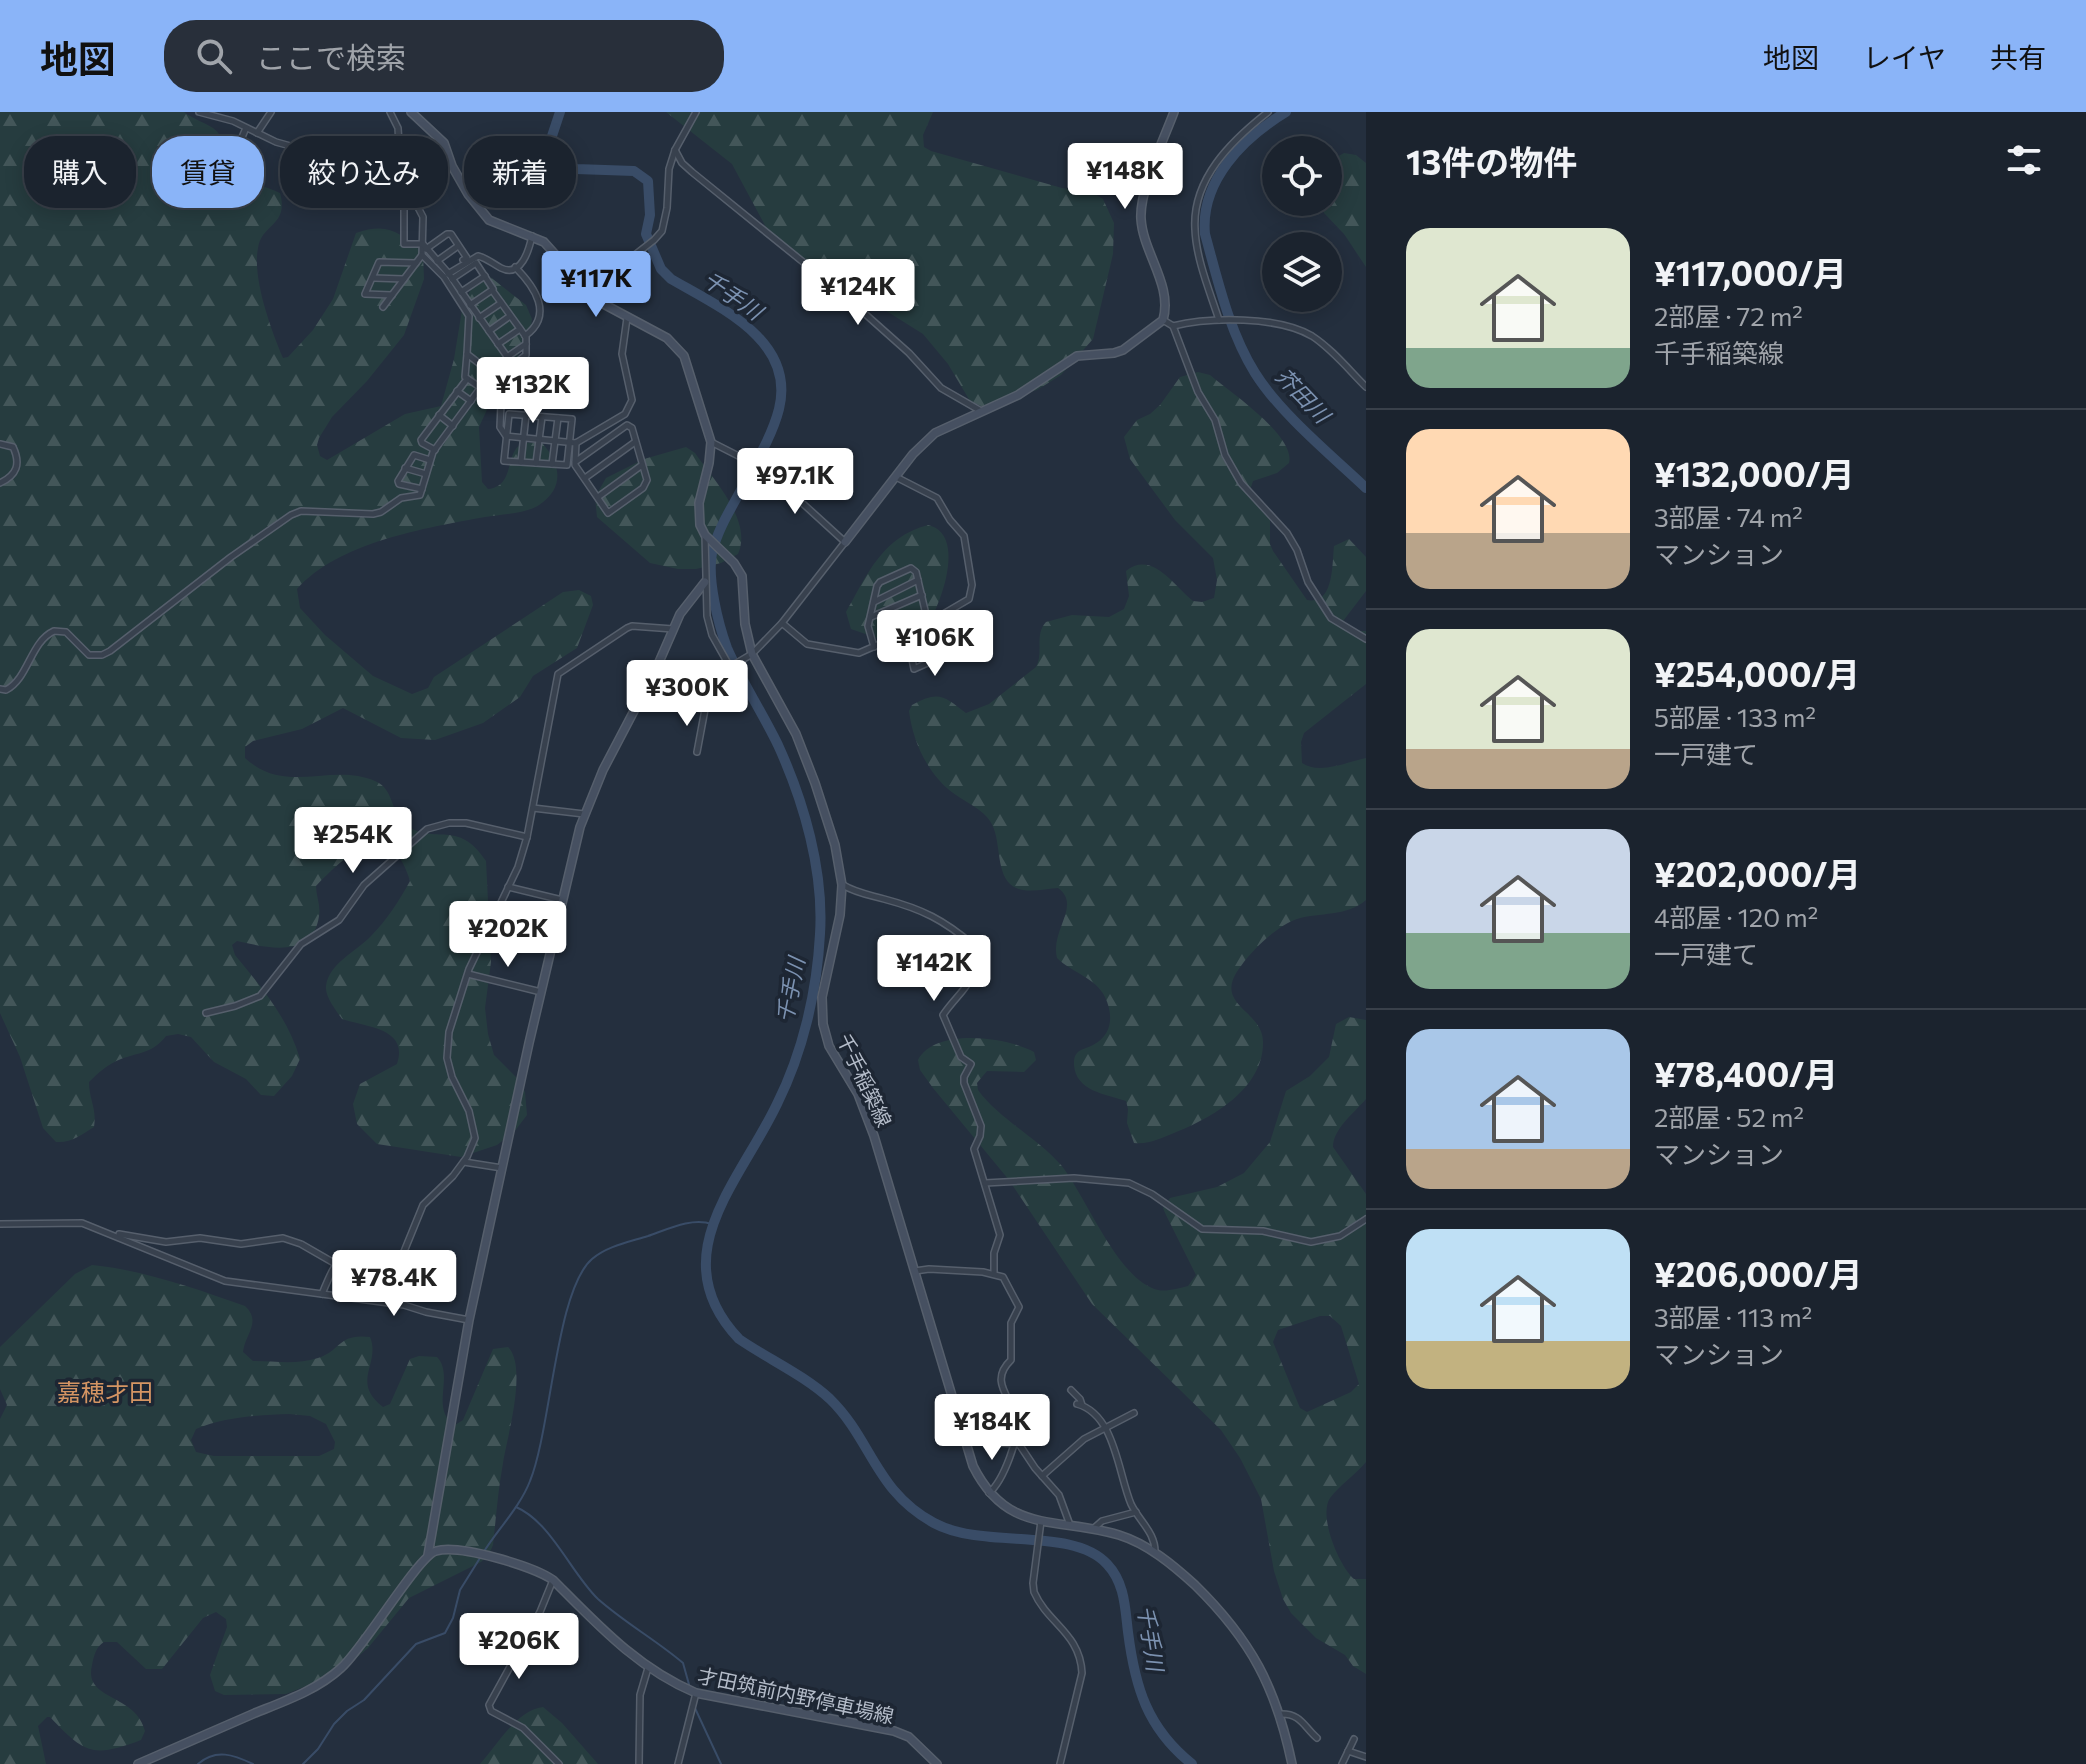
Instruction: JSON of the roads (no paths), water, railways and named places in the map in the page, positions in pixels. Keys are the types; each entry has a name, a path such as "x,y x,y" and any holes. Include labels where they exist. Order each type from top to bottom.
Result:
{"main road":[{"path":"411,112 444,143 452,166 468,194 489,220 544,242 596,300 667,338 684,356 711,442 698,513 708,538"},
{"path":"845,542 923,443 953,423 1037,385 1077,356 1123,350 1163,320 1166,302 1140,217 1145,192 1174,112"},
{"name":"千手稲築線","path":"708,538 742,576 750,654 796,734 835,845 842,885 840,915 822,997 823,1024 829,1046 858,1094 869,1122 973,1466 989,1493 1008,1510 1023,1518 1093,1529 1134,1541 1170,1563 1226,1615 1247,1644 1280,1714 1292,1764"},
{"path":"143,1763 301,1694 342,1668 428,1555 469,1320 541,992 584,814 680,614 705,582"},
{"name":"才田筑前内野停車場線","path":"428,1555 445,1550 472,1553 526,1566 553,1580 618,1646 648,1668 696,1693 894,1731 909,1737 937,1764"}],"street":[{"path":"199,112 233,121 280,142"},
{"path":"257,133 271,112"},
{"path":"390,112 398,136"},
{"path":"596,300 627,261 654,240 664,224 666,183 675,150 696,112"},
{"path":"1219,320 1196,242 1195,212 1213,167 1247,129 1268,112"},
{"path":"243,136 246,128"},
{"path":"675,150 682,163 692,172 845,296 909,353 941,388 981,411"},
{"path":"404,208 404,244 424,249 437,261 469,316 467,379 421,440 435,450"},
{"path":"418,208 423,217 424,249 461,292 513,365"},
{"path":"383,307 424,249 451,234 467,258 448,276"},
{"path":"448,276 478,256 503,270 515,267 527,256 532,235"},
{"path":"437,261 458,246"},
{"path":"392,295 365,294 379,262 416,263"},
{"path":"448,276 476,263 525,336 525,358 513,365 502,381 500,427 506,436 573,443 616,421 630,407 631,392 622,354 627,318"},
{"path":"515,267 529,281 541,309 537,326 525,336"},
{"path":"461,292 485,276"},
{"path":"374,278 404,279"},
{"path":"470,305 492,290"},
{"path":"479,318 501,303"},
{"path":"489,331 510,316"},
{"path":"1163,320 1173,326 1198,392 1215,420 1225,455 1241,483 1287,533 1297,550 1308,582 1331,618 1366,639"},
{"path":"1173,326 1219,320 1276,323 1299,330 1326,347 1366,387"},
{"path":"498,344 520,329"},
{"path":"507,357 527,343"},
{"path":"467,354 502,381"},
{"path":"0,689 6,690 16,682 44,638 54,631 66,632 89,655 102,655 110,651 231,557 291,515 301,511 373,514 401,498 415,497 422,489 435,450 492,372"},
{"path":"467,379 481,388"},
{"path":"457,391 471,401"},
{"path":"573,443 567,465 504,461 509,414 572,419 575,462 608,513 643,488 647,480 632,428 627,425 575,462"},
{"path":"439,415 453,426"},
{"path":"521,462 526,415"},
{"path":"536,463 542,417"},
{"path":"552,464 558,418"},
{"path":"585,478 635,442"},
{"path":"697,752 709,688 782,623 845,542 762,467 711,442"},
{"path":"0,444 13,447 18,464 12,476 0,483"},
{"path":"422,489 399,484 398,481 414,455 430,460"},
{"path":"598,497 642,465"},
{"path":"405,468 426,474"},
{"path":"782,623 807,644 837,647 852,654 925,627 969,599 972,585 964,536 937,498 896,477"},
{"path":"708,538 705,582 709,626 731,666"},
{"path":"874,647 868,626 880,582 914,568 922,595 925,627"},
{"path":"874,602 918,580"},
{"path":"870,618 922,595"},
{"path":"322,1294 334,1263 358,1252 385,1263 403,1254 423,1205 442,1189 464,1162 475,1138 469,1111 452,1077 446,1044 468,974 518,867 527,837 558,674 632,626 673,629"},
{"path":"925,627 935,630 950,650 947,656 917,670 914,669 910,642 925,627"},
{"path":"911,657 944,641"},
{"path":"644,692 685,706 705,709"},
{"path":"533,808 584,814"},
{"path":"206,1013 243,1004 260,996 301,944 339,920 364,885 427,829 449,823 466,823 527,837"},
{"path":"842,885 855,892 923,912 949,924 973,945 974,972 963,993 943,1015 961,1057 971,1064 964,1083 981,1126 974,1149 1000,1235 994,1253 994,1274"},
{"path":"508,887 562,900"},
{"path":"468,974 541,992"},
{"path":"464,1162 502,1168"},
{"path":"985,1183 1074,1178 1129,1183 1152,1194 1202,1229 1263,1231 1311,1242 1340,1236 1366,1219"},
{"path":"0,1224 82,1223 225,1281 404,1305 469,1320"},
{"path":"110,1232 166,1242 200,1238 241,1244 283,1238 301,1244 334,1263"},
{"path":"915,1271 929,1269 994,1274 1008,1283 1019,1307 1011,1323 1011,1360 1001,1374 1006,1399 1016,1416 1017,1426 1003,1477 989,1493"},
{"path":"1071,1390 1080,1399 1080,1405 1093,1412 1105,1428 1136,1512 1153,1538 1155,1553"},
{"path":"1042,1476 1074,1446 1134,1413"},
{"path":"962,1427 1001,1443 1019,1444 1059,1495 1070,1525"},
{"path":"1093,1529 1102,1521 1136,1512"},
{"path":"1041,1521 1034,1592 1079,1649 1082,1661 1082,1673 1060,1764"},
{"path":"553,1580 540,1612 489,1705 491,1711 526,1731 559,1764"},
{"path":"639,1764 640,1695 648,1668"},
{"path":"678,1764 696,1693"},
{"path":"1280,1714 1291,1713 1302,1720 1317,1738"},
{"path":"1342,1764 1354,1739"},
{"path":"1348,1751 1366,1757"}],"waterway":[{"name":"千手川","path":"560,112 551,139 561,161 576,169 634,171 648,181 650,215 646,234 661,269 671,279 711,301 749,329 765,345 776,364 781,385 779,409 773,427 715,543 711,575 717,614 727,648 778,745 804,813 819,886 820,934 812,999 794,1064 762,1133 728,1191 707,1249 707,1279 717,1309 739,1339 830,1399 856,1431 886,1481 914,1510 954,1531 1072,1545 1092,1552 1107,1564 1123,1596 1135,1671 1146,1705 1164,1736 1192,1764"},
{"name":"芥田川","path":"1286,112 1240,148 1217,179 1205,215 1205,234 1231,323 1255,373 1292,418 1366,488"},
{"path":"483,1553 515,1509 530,1481 562,1329 580,1275 592,1259 611,1248 680,1225 696,1222 712,1224"},
{"path":"516,1507 540,1524 598,1599 683,1663 690,1688"},
{"path":"303,1764 318,1749 334,1724 364,1700 416,1644 445,1633 453,1618 460,1590 480,1558"},
{"path":"694,1706 721,1764"},
{"path":"198,1764 218,1755 232,1756 253,1764"}],"district":[{"name":"嘉穂才田","path":"105,1391"}]}
